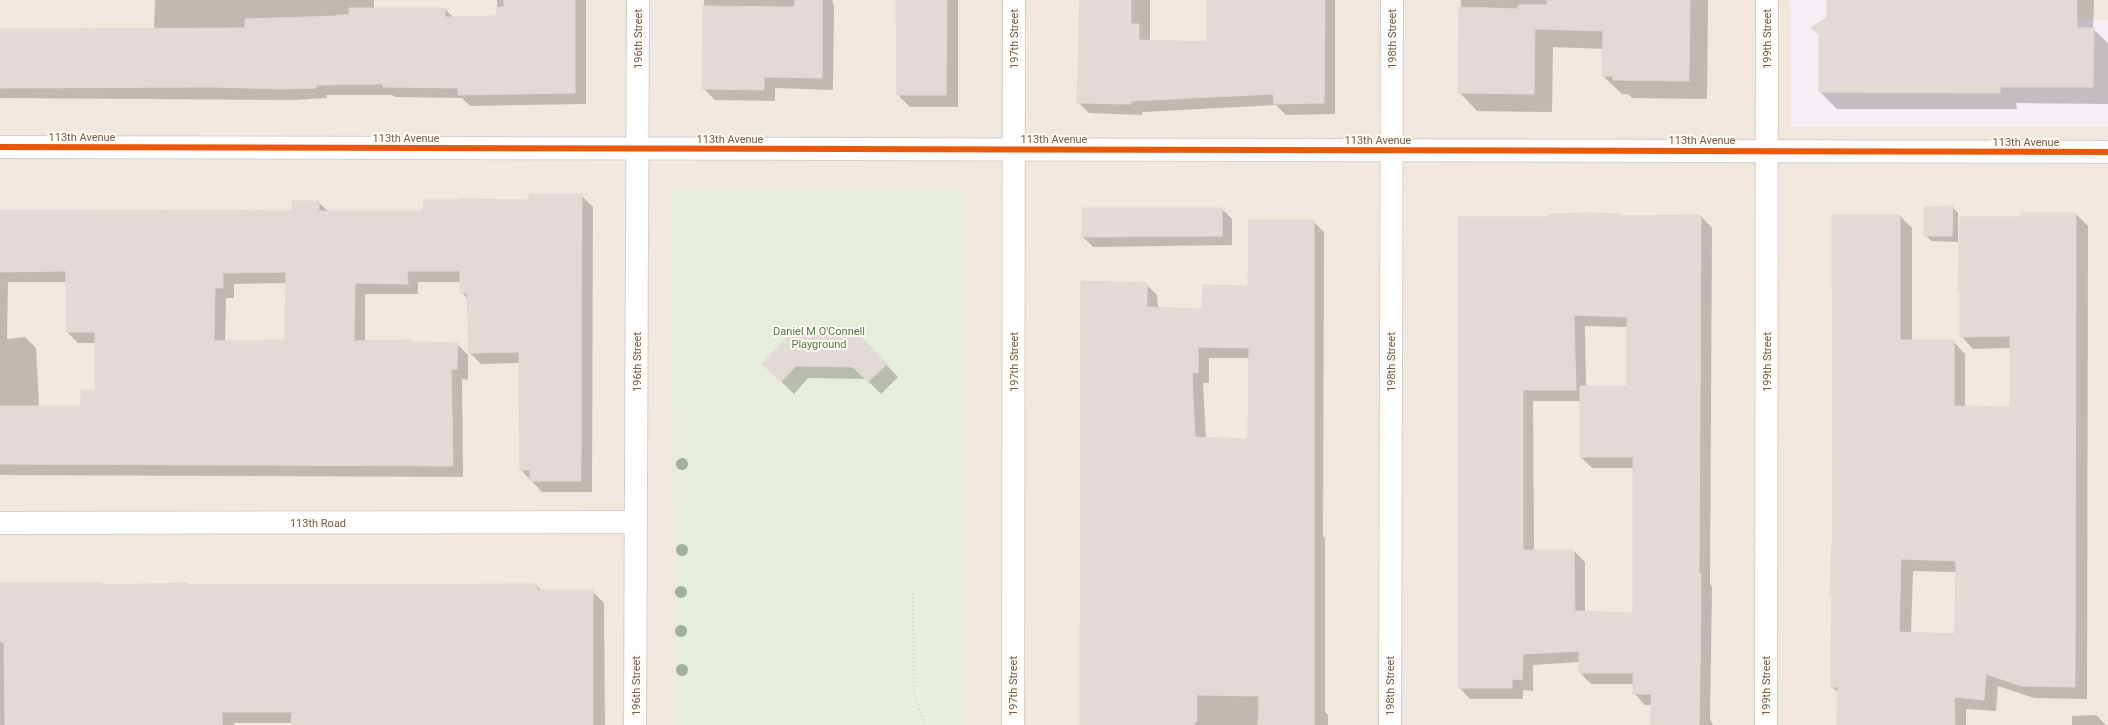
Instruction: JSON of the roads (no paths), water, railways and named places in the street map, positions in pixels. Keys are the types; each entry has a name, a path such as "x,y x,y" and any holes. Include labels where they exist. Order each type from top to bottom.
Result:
{"street":[{"name":"196th Street","path":"636,725 638,0"},
{"name":"197th Street","path":"1013,725 1014,0"},
{"name":"198th Street","path":"1390,725 1392,0"},
{"name":"199th Street","path":"1766,725 1767,0"},
{"name":"113th Avenue","path":"0,147 2108,152"},
{"name":"113th Road","path":"0,523 636,522"}],"park label":[{"name":"Daniel M O'Connell Playground","path":"819,337"}]}
